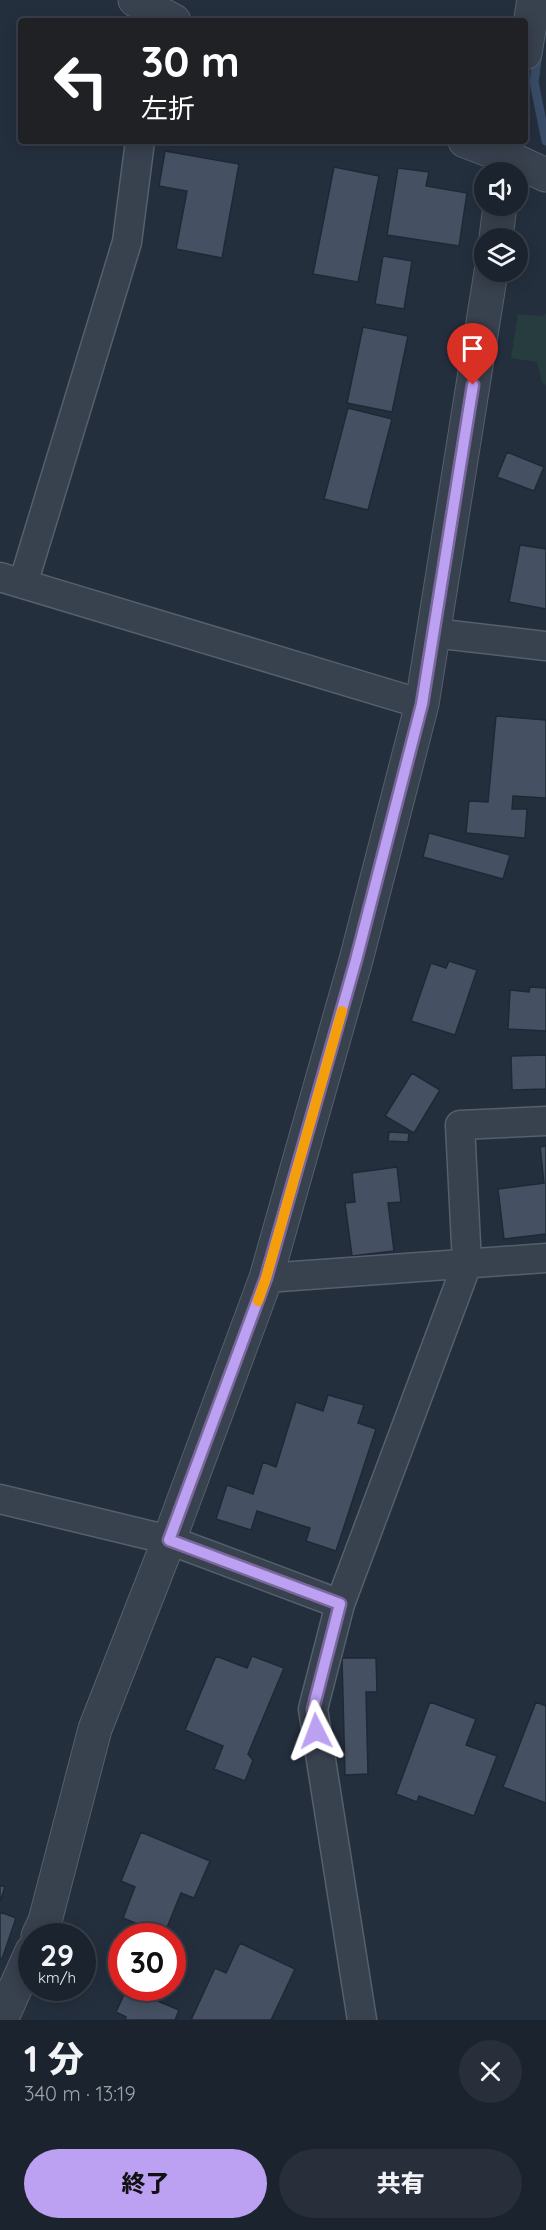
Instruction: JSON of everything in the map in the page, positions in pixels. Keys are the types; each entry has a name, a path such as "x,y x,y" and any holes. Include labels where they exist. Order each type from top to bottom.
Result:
{"street":[{"path":"528,35 534,0"},
{"path":"141,7 167,18"},
{"path":"140,144 127,242 11,580 422,704"},
{"path":"473,144 546,175"},
{"path":"44,1923 95,1729 169,1540 266,1278 356,960 422,704 489,282"},
{"path":"433,633 546,646"},
{"path":"362,2020 313,1709 340,1604 467,1264 460,1125 546,1121"},
{"path":"266,1278 546,1258"},
{"path":"0,1499 169,1540 340,1604"},
{"path":"1,2020 18,1982"}],"green space":[{"path":"518,314 541,316 546,314 546,385 542,382 537,362 511,358"}],"building":[{"path":"165,151 239,164 222,258 176,249 187,191 159,186"},
{"path":"334,167 379,176 358,282 313,274"},
{"path":"398,168 429,172 426,186 467,193 459,246 387,235"},
{"path":"383,256 412,261 404,309 375,304"},
{"path":"363,327 408,336 392,412 347,403"},
{"path":"348,408 392,419 368,510 324,499"},
{"path":"507,452 544,467 534,491 497,477"},
{"path":"520,545 546,549 546,609 509,602"},
{"path":"496,716 546,720 546,798 513,796 512,809 527,809 525,838 466,833 469,801 488,802"},
{"path":"429,833 510,855 503,879 423,857"},
{"path":"449,961 477,970 455,1035 411,1021 431,963 446,968"},
{"path":"530,987 546,988 546,1031 508,1029 510,990 529,992"},
{"path":"546,1055 546,1089 512,1090 511,1056"},
{"path":"412,1073 440,1090 414,1133 385,1116"},
{"path":"389,1132 409,1133 408,1142 388,1141"},
{"path":"546,1146 546,1234 504,1239 498,1189 544,1183 540,1147"},
{"path":"397,1167 401,1202 388,1203 394,1251 352,1256 345,1203 355,1202 352,1173"},
{"path":"328,1395 364,1405 358,1423 376,1429 336,1551 306,1541 310,1528 257,1511 251,1530 216,1519 227,1485 253,1494 263,1462 276,1467 296,1402 323,1411"},
{"path":"216,1656 247,1668 252,1656 284,1668 248,1754 253,1760 245,1781 214,1769 223,1746 185,1730"},
{"path":"342,1658 376,1658 377,1692 366,1692 368,1774 345,1775"},
{"path":"430,1702 476,1719 466,1745 497,1756 474,1816 419,1796 417,1802 396,1794"},
{"path":"536,1702 546,1706 546,1803 503,1787"},
{"path":"141,1832 210,1861 194,1898 181,1893 169,1923 135,1923 123,1918 135,1887 121,1881"},
{"path":"0,1885 5,1887 0,1902"},
{"path":"0,1912 16,1918 2,1959 0,1958"},
{"path":"240,1943 295,1969 271,2020 191,2020 215,1968 226,1973"},
{"path":"121,2001 158,2001 179,2010 175,2020 125,2020 126,2017 116,2012"}],"waterway":[{"path":"538,54 534,82 546,141"}],"slow traffic":[{"path":"258,1301 342,1011"}],"route":[{"path":"316,1731 313,1709 340,1604 169,1540 266,1278 356,960 422,704 473,385"}]}
